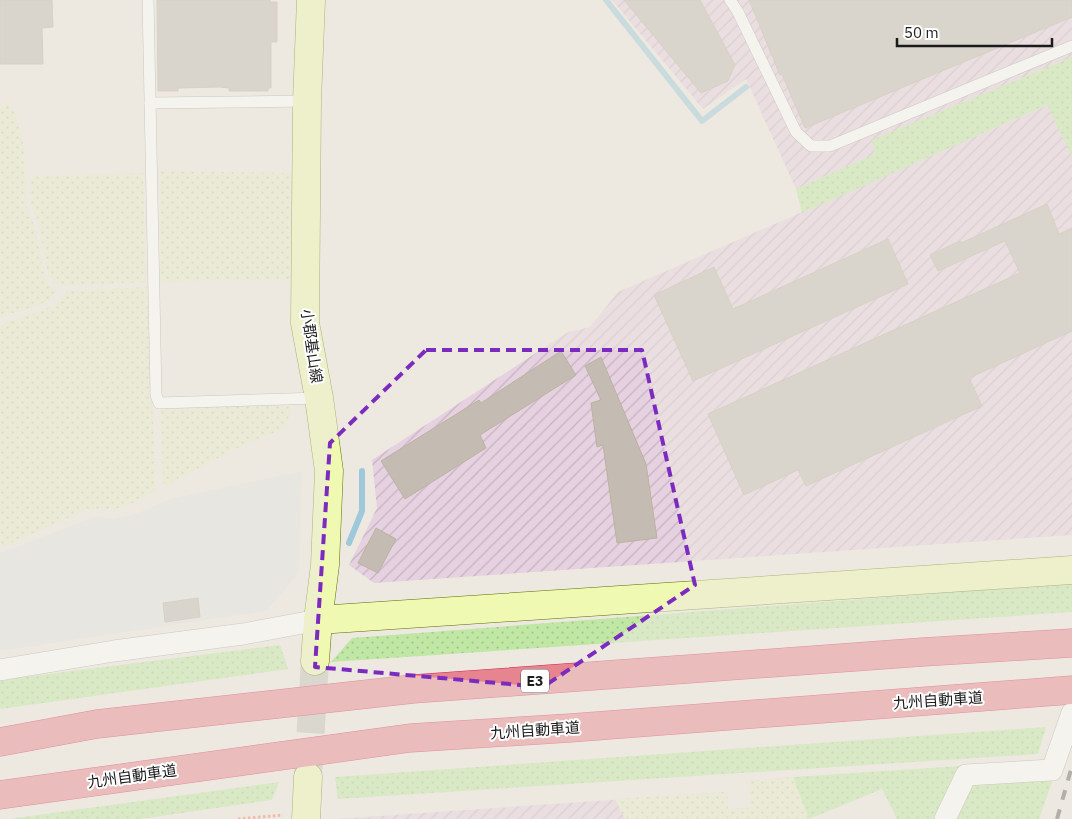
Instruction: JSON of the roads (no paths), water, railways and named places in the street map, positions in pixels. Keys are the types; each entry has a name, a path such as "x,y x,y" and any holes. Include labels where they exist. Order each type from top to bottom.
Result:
{"highway":[{"name":"E3","path":"0,742 97,724 413,689 1072,643"},
{"name":"九州自動車道","path":"0,795 410,738 1072,698"}],"street":[{"name":"小郡基山線","path":"311,0 305,323 319,398 329,471 325,565 315,661"},
{"path":"0,670 114,651 243,634 318,620 1072,570"},
{"path":"945,819 966,775 1052,770 1072,698"},
{"path":"306,816 308,777"}],"lane":[{"path":"148,0 156,395 160,403 319,398"},
{"path":"730,0 738,12 796,132 811,146 830,146 1072,46"},
{"path":"150,103 308,101"}],"waterway":[{"path":"606,0 702,121 746,87"},
{"path":"349,543 362,511 362,471"}],"tunnel":[{"path":"308,775 315,661"}],"railway":[{"path":"1057,819 1072,766"}]}
